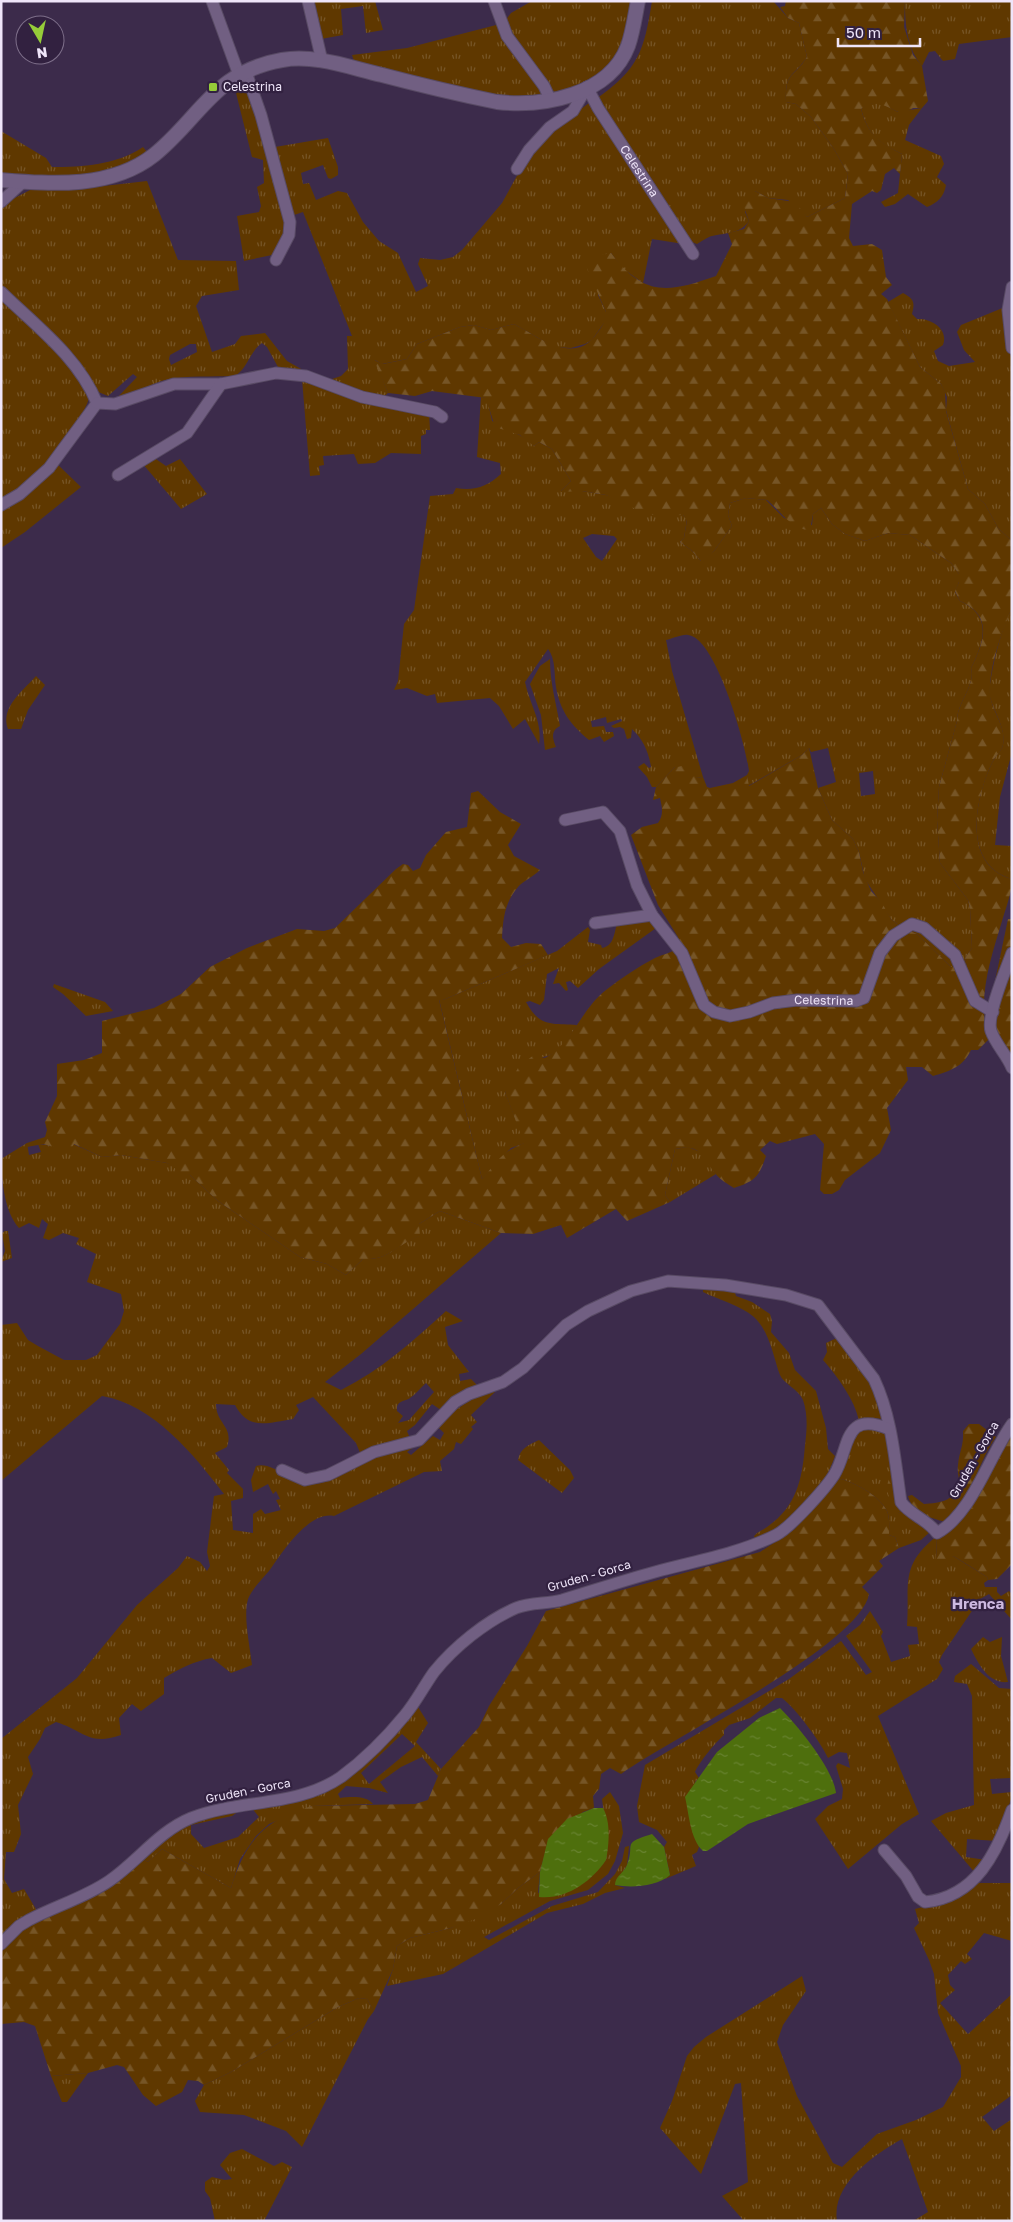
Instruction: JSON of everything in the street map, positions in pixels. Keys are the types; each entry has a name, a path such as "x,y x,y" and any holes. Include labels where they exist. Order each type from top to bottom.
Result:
{"street":[{"path":"212,1 260,115 290,222 289,235 276,260"},
{"path":"308,1 322,61"},
{"path":"494,1 508,36 544,86 551,102"},
{"path":"1,180 75,182 99,179 136,166 154,155 167,143 220,87 242,73 282,60 322,61 497,102 519,104 551,102 588,88 600,80 622,57 632,32 638,1"},
{"path":"517,169 528,150 550,127 573,111 588,88"},
{"name":"Celestrina","path":"588,88 598,108 693,254"},
{"path":"1,202 23,182"},
{"path":"1012,287 1008,310 1012,348"},
{"path":"1,292 74,363 90,385 97,403"},
{"path":"97,403 115,404 174,384 221,384 276,373 306,376 362,396 435,412 442,417"},
{"path":"118,475 187,433 221,384"},
{"path":"1,505 20,494 49,468 97,403"},
{"path":"565,820 603,812 620,832 637,885 652,915 595,923"},
{"name":"Celestrina","path":"652,915 682,953 704,1005 714,1012 730,1016 773,1003 797,1000 856,1001 864,998 880,953 892,936 912,924 924,928 955,955 976,1001 993,1012"},
{"path":"1012,953 993,1012 990,1029 1012,1068"},
{"path":"282,1470 305,1480 328,1475 374,1452 419,1440 455,1402 469,1394 503,1382 523,1368 566,1325 588,1311 631,1291 668,1281 726,1285 786,1295 818,1305 874,1379 884,1402 889,1428"},
{"name":"Gruden - Gorca","path":"1,1944 19,1926 29,1920 109,1881 162,1836 191,1818 227,1809 293,1797 328,1785 343,1776 379,1743 406,1714 436,1670 452,1652 498,1618 515,1608 526,1604 559,1600 629,1578 753,1546 782,1532 833,1477 848,1438 854,1429 867,1423 889,1428 901,1502 906,1508 930,1523 937,1533 947,1527 974,1491 986,1472 997,1445 1012,1424"},
{"path":"884,1850 906,1876 918,1897 925,1902 932,1901 961,1889 978,1876 999,1844 1012,1810"}],"green space":[{"path":"312,1 375,1 383,30 366,33 363,6 341,9 343,35 321,39"},
{"path":"532,1 633,1 624,36 611,61 590,79 556,93 551,90 516,45 505,21 511,13"},
{"path":"652,1 773,1 788,18 799,23 807,57 789,80 786,102 796,104 811,117 834,149 848,174 845,198 807,217 788,200 768,198 755,191 745,212 749,221 745,225 732,232 710,237 697,244 692,242 655,184 596,99 622,78 637,58 646,33"},
{"path":"786,1 905,1 904,27 913,55 922,66 928,101 922,108 913,108 904,114 877,104 867,105 861,109 871,132 887,146 902,154 900,174 894,168 885,174 881,190 877,193 872,191 852,204 849,238 853,246 872,244 882,250 886,277 892,285 881,294 887,299 920,367 941,384 945,392 946,411 968,489 985,504 998,528 1012,541 1011,610 996,651 990,683 991,700 1004,738 1003,745 993,761 981,793 977,828 979,845 985,860 996,871 1012,879 1010,895 986,979 984,1009 989,1039 978,1050 971,1050 964,1061 955,1068 945,1072 933,1076 922,1067 906,1067 908,1080 887,1108 891,1130 880,1153 845,1180 839,1190 832,1194 824,1194 820,1190 824,1144 815,1134 777,1144 770,1141 760,1150 766,1156 758,1174 747,1183 734,1188 719,1178 696,1150 691,1148 675,1149 665,1195 670,1202 627,1221 616,1209 567,1238 561,1225 533,1234 501,1233 440,1211 419,1224 420,1236 387,1255 363,1259 346,1275 327,1264 300,1257 218,1201 190,1175 183,1174 167,1163 121,1155 102,1157 74,1144 70,1151 43,1144 27,1147 27,1143 45,1137 47,1130 45,1122 57,1096 57,1064 84,1060 102,1053 102,1021 154,1008 181,994 210,967 247,948 297,929 324,931 335,928 396,869 403,864 408,865 413,871 420,868 426,855 446,832 467,827 471,793 478,791 500,812 521,824 508,845 514,856 540,870 520,885 510,898 504,917 502,938 511,947 526,943 541,944 548,955 443,1000 439,1000 482,1179 504,1154 524,1143 505,1092 519,1066 534,1055 545,1058 555,1052 597,998 606,990 655,958 679,948 675,940 678,937 658,905 631,835 642,827 658,823 662,811 660,798 653,800 656,787 675,767 685,766 697,778 703,777 707,787 710,788 733,783 747,775 749,786 802,755 809,748 818,788 832,820 853,839 871,891 882,903 891,919 902,928 917,934 951,967 967,967 965,958 972,948 970,908 968,900 940,863 937,820 939,787 960,707 971,681 971,668 980,649 983,630 978,614 971,607 960,601 955,591 959,582 959,574 951,563 910,535 888,533 865,541 845,534 832,524 821,508 813,514 810,530 803,529 786,519 767,500 746,498 730,503 728,515 732,526 714,551 702,562 680,542 684,538 687,520 683,515 657,516 640,511 606,495 582,491 560,492 571,481 552,449 539,442 534,446 520,435 495,427 486,398 432,391 415,396 388,393 374,360 383,364 407,359 417,344 460,327 474,325 491,330 514,324 554,345 576,348 586,344 595,336 603,325 606,316 586,266 593,257 611,253 635,278 646,284 670,288 684,286 716,276 732,244 728,233 744,229 749,221 743,204 747,193 755,191 768,198 795,202 807,217 845,198 848,174 834,149 811,117 796,104 786,102 789,80 807,57 799,23 788,18 780,7 785,6"},
{"path":"905,1 1012,1 1012,37 959,44 955,59 943,61 935,51 929,52 922,66 910,44"},
{"path":"500,24 543,91 541,96 517,96 470,91 354,61 352,55 407,48"},
{"path":"245,80 249,86 287,230 272,255 244,261 237,216 259,212 261,206 257,187 264,183 263,160 252,157 236,93 235,85"},
{"path":"879,102 898,112 922,108 909,125 905,140 941,156 944,164 937,177 946,185 942,196 927,207 908,194 895,204 885,207 881,202 898,193 902,154 881,142 867,126 861,109 867,104"},
{"path":"589,103 608,126 684,244 652,239 643,283 622,268 611,253 598,295 606,312 606,320 592,340 585,344 571,348 554,347 514,324 491,330 474,325 460,327 417,344 407,359 382,364 375,360 388,393 381,399 330,384 332,379 341,376 348,369 347,336 352,336 303,212 294,215 275,147 328,138 338,167 338,175 331,179 328,178 323,165 301,173 303,184 309,183 316,200 338,191 347,193 363,222 379,241 398,253 416,292 428,286 418,264 420,258 440,260 453,257 462,250 502,203 529,154 540,140"},
{"path":"1,131 46,158 52,167 99,164 122,158 143,147 147,152 130,162 95,173 58,176 1,174"},
{"path":"147,181 178,260 236,261 239,290 202,296 196,306 212,352 235,344 241,336 265,333 287,361 303,370 304,374 278,367 267,347 262,343 255,350 243,369 235,376 173,378 115,400 137,377 133,374 108,396 96,391 1,287 1,202 9,201 32,189 78,189","holes":["190,344 196,344 197,352 171,365 170,355"]},
{"path":"903,293 913,301 912,314 917,319 928,320 941,329 944,339 943,345 934,351 938,361 949,366 975,362 964,350 957,332 961,325 1005,307 1008,346 1012,361 1012,541 998,528 985,504 968,489 946,410 947,397 941,384 920,367 888,302"},
{"path":"1,296 79,373 89,397 76,424 45,465 21,487 1,500"},
{"path":"302,379 429,412 430,430 426,430 426,434 421,436 421,454 391,453 375,463 358,464 354,454 323,456 324,465 319,466 320,475 310,476"},
{"path":"481,397 487,398 492,421 529,440 534,446 539,442 552,449 571,481 561,491 582,491 606,495 663,515 683,515 687,519 684,538 680,542 701,561 714,551 732,526 728,515 730,503 746,498 766,500 784,518 812,525 813,514 821,508 832,524 845,534 865,541 888,533 910,535 951,563 959,574 959,582 955,592 960,601 977,614 983,630 979,649 971,668 971,681 960,707 939,787 937,820 940,863 968,900 970,908 972,948 965,958 967,968 951,967 917,934 902,928 891,919 865,879 859,852 853,839 832,820 818,788 836,782 828,748 811,752 809,748 802,755 748,786 747,775 749,771 747,758 728,694 719,672 699,640 683,635 666,640 672,671 703,777 697,778 675,767 656,787 652,787 647,777 638,767 644,763 649,768 651,767 647,751 639,737 632,729 631,738 627,739 624,729 611,726 622,721 621,719 607,723 606,717 591,721 592,727 604,726 606,732 613,732 614,736 604,742 600,736 589,740 567,717 558,696 554,662 548,649 525,682 539,728 539,744 525,719 513,729 499,706 490,698 437,703 435,694 427,696 407,688 394,690 398,681 404,624 414,610 430,496 453,494 456,488 469,489 480,487 491,482 501,474 500,463 477,457","holes":["592,534 614,536 617,539 602,561 596,557 583,538","873,771 875,794 861,796 859,773"]},
{"path":"153,457 166,466 180,459 207,494 181,509 142,463"},
{"path":"55,462 81,487 25,532 1,548 1,505"},
{"path":"1012,609 1012,752 1000,797 995,845 1012,846 1012,879 996,871 985,860 979,845 977,828 981,792 993,761 1003,745 1003,732 990,697 990,690 993,666 1000,638"},
{"path":"550,659 552,685 560,726 555,730 553,738 556,747 545,750 541,715 530,684 540,666"},
{"path":"36,676 45,685 28,710 21,729 8,729 6,721 10,707"},
{"path":"649,914 663,923 599,969 578,988 570,981 566,982 568,990 566,991 559,983 553,984 559,968 547,974 544,1000 540,1005 530,1001 526,1002 536,1016 542,1020 554,1024 577,1025 556,1052 544,1057 537,1057 505,1092 525,1143 511,1148 482,1179 439,999 443,1000 557,951 588,927 590,930 588,942 601,945 602,948 606,947 613,939 617,924"},
{"path":"1008,919 1012,919 1012,1062 991,1019 994,986"},
{"path":"54,984 105,1002 113,1011 86,1016 53,987"},
{"path":"27,1143 29,1155 41,1152 38,1144 54,1146 73,1144 102,1157 121,1155 167,1163 190,1175 218,1201 300,1257 327,1264 346,1275 363,1259 372,1259 386,1255 419,1236 419,1224 440,1211 501,1233 361,1354 325,1382 341,1390 356,1382 396,1354 446,1311 463,1321 445,1327 448,1345 469,1372 459,1374 460,1381 471,1379 481,1389 444,1412 432,1404 415,1425 407,1431 411,1441 361,1455 356,1443 313,1397 296,1405 299,1410 293,1419 267,1423 253,1422 246,1419 235,1405 216,1404 219,1416 227,1429 229,1440 227,1447 215,1453 229,1470 227,1473 243,1489 243,1498 231,1501 233,1530 253,1533 253,1514 261,1509 265,1514 281,1510 276,1500 280,1499 276,1491 273,1494 268,1484 253,1492 251,1480 256,1466 270,1467 307,1484 321,1483 354,1466 390,1452 412,1446 414,1447 407,1452 411,1455 433,1436 440,1440 444,1433 438,1427 450,1415 478,1397 494,1390 495,1392 471,1415 477,1422 471,1427 473,1429 461,1444 456,1442 454,1449 440,1461 442,1471 424,1472 334,1516 324,1516 315,1520 305,1526 288,1544 248,1599 247,1623 252,1665 231,1673 212,1658 193,1663 175,1672 164,1678 164,1694 141,1711 132,1704 119,1718 121,1735 101,1739 94,1738 56,1722 45,1728 28,1757 33,1774 18,1805 21,1834 14,1852 6,1852 4,1879 12,1893 24,1889 37,1911 16,1921 1,1939 1,1739 77,1678 137,1605 178,1568 187,1556 200,1562 207,1571 210,1566 207,1552 214,1496 224,1494 186,1448 155,1420 121,1401 102,1396 1,1481 1,1325 17,1323 28,1340 64,1360 86,1360 97,1355 120,1324 124,1311 121,1294 87,1282 96,1254 76,1244 79,1238 63,1233 49,1240 43,1238 48,1224 42,1219 39,1228 29,1223 19,1228 7,1204 3,1186 1,1159","holes":["426,1383 434,1392 409,1420 398,1423 403,1416 397,1411 399,1403 408,1399"]},
{"path":"688,1147 703,1153 716,1174 670,1202 665,1195 675,1149"},
{"path":"8,1231 12,1258 1,1262 5,1251 2,1233"},
{"path":"703,1289 734,1289 736,1296 752,1302 770,1314 772,1321 771,1332 789,1353 795,1370 816,1391 826,1428 828,1449 835,1456 821,1484 804,1506 782,1524 756,1541 754,1536 770,1525 788,1507 798,1485 804,1459 806,1434 805,1405 801,1396 780,1375 764,1330 754,1317 736,1306 703,1292"},
{"path":"841,1336 870,1374 884,1419 873,1418 859,1421 850,1397 823,1360 827,1352 826,1343"},
{"path":"969,1424 979,1424 996,1437 983,1459 968,1492 955,1512 945,1522 922,1514 910,1502 908,1496 912,1495 924,1504 942,1502 955,1493 959,1481 958,1467 963,1431"},
{"path":"868,1427 883,1430 888,1440 899,1513 903,1508 930,1532 921,1540 899,1548 895,1537 889,1535 889,1517 878,1499 851,1482 837,1478 851,1442 861,1431"},
{"path":"1012,1430 1012,1564 997,1579 988,1580 987,1577 953,1556 941,1566 936,1559 937,1536 961,1521 968,1512 980,1493 993,1460"},
{"path":"539,1440 570,1470 574,1478 562,1493 518,1460 528,1445"},
{"path":"837,1478 851,1482 878,1499 889,1517 889,1535 895,1537 899,1548 879,1561 883,1566 862,1587 869,1594 858,1615 833,1638 760,1690 621,1774 610,1768 601,1774 599,1789 593,1796 594,1808 583,1812 548,1842 540,1872 518,1888 501,1904 481,1917 451,1928 410,1938 397,1946 393,1969 374,2011 367,1999 359,1998 338,2007 231,2072 204,2085 198,2081 188,2080 182,2092 156,2106 143,2095 124,2067 117,2065 88,2073 51,2076 35,2026 24,2022 1,2024 1,1953 15,1932 141,1858 148,1862 162,1849 231,1888 250,1845 269,1826 295,1811 312,1806 415,1804 428,1800 441,1769 479,1727 489,1706 527,1646 546,1611 760,1552 795,1529"},
{"path":"889,1479 895,1479 903,1508 899,1513 889,1497 887,1488"},
{"path":"937,1536 936,1559 953,1556 987,1577 988,1580 984,1583 985,1587 997,1587 997,1592 1001,1596 1009,1591 1012,1594 1012,1620 989,1594 980,1599 942,1655 939,1662 943,1669 937,1679 878,1716 919,1814 902,1824 848,1869 815,1819 828,1806 842,1799 843,1789 836,1766 838,1763 850,1768 847,1753 839,1752 828,1758 801,1718 782,1698 776,1698 750,1718 729,1725 724,1730 724,1735 708,1752 697,1768 695,1772 699,1778 695,1782 692,1828 699,1847 697,1852 692,1855 696,1866 665,1879 670,1875 664,1847 667,1842 657,1830 639,1822 637,1806 645,1765 789,1679 841,1641 866,1675 872,1672 846,1636 860,1625 870,1611 883,1632 881,1636 891,1662 910,1656 908,1645 919,1644 917,1627 907,1626 909,1576 917,1557"},
{"path":"983,1637 990,1642 1002,1637 1001,1656 1008,1682 1001,1682 989,1676 977,1660 971,1649"},
{"path":"971,1664 999,1688 1012,1689 1012,1787 1010,1778 990,1779 992,1794 1012,1792 1012,1796 997,1841 967,1839 966,1857 986,1860 976,1874 931,1821 946,1813 974,1805 972,1696 967,1684 954,1682 955,1676"},
{"path":"418,1707 428,1723 416,1742 441,1769 438,1776 422,1757 401,1767 380,1782 388,1793 369,1788 346,1786 338,1794 340,1798 362,1798 373,1804 312,1806 269,1824 256,1836 240,1859 231,1888 162,1849 148,1862 141,1858 182,1826 243,1808 232,1816 191,1825 191,1834 204,1848 238,1837 259,1817 251,1807 325,1789","holes":["402,1734 415,1746 369,1784 361,1773"]},
{"path":"610,1792 619,1806 623,1833 615,1861 608,1874 588,1890 550,1901 484,1937 489,1940 552,1906 598,1892 615,1874 622,1861 625,1847 629,1846 627,1865 615,1885 625,1888 605,1893 583,1904 547,1913 443,1974 387,1986 393,1969 397,1946 410,1938 451,1928 501,1904 518,1888 540,1872 538,1893 606,1860 608,1842 602,1799"},
{"path":"975,1883 1012,1883 1012,1941 984,1933 967,1954 972,1959 965,1964 961,1961 948,1975 950,1985 955,1990 940,2003 968,2034 1012,1994 1012,2095 982,2117 994,2131 1012,2119 1012,2221 913,2221 928,2212 902,2139 868,2162 848,2183 837,2207 837,2221 744,2221 722,2196 748,2182 741,2083 735,2084 701,2174 660,2128 672,2101 687,2056 706,2037 802,1976 806,1991 783,2025 777,2042 797,2096 833,2163 842,2167 877,2134 916,2120 943,2107 961,2077 961,2066 938,2013 934,1974 914,1928 919,1923 915,1909 946,1901"},
{"path":"359,1998 367,1999 374,2011 368,2019 302,2147 286,2131 244,2115 200,2112 195,2101 204,2085 231,2072 338,2007"},
{"path":"88,2073 67,2102 62,2102 51,2076"},
{"path":"242,2149 274,2166 282,2162 292,2167 264,2221 215,2221 210,2198 205,2191 205,2182 212,2177 225,2180 232,2179 220,2165 230,2153"}],"water":[{"path":"780,1708 796,1725 821,1760 836,1793 748,1824 707,1851 703,1851 695,1840 685,1797 717,1752 759,1718"},
{"path":"594,1808 603,1808 606,1814 608,1841 606,1860 586,1882 577,1888 559,1895 539,1897 540,1872 548,1839 567,1819"},
{"path":"652,1834 664,1847 670,1875 658,1882 643,1886 615,1885 616,1879 627,1865 632,1842"}],"place":[{"name":"Celestrina","path":"213,87"}],"district":[{"name":"Hrenca","path":"978,1604"}]}
